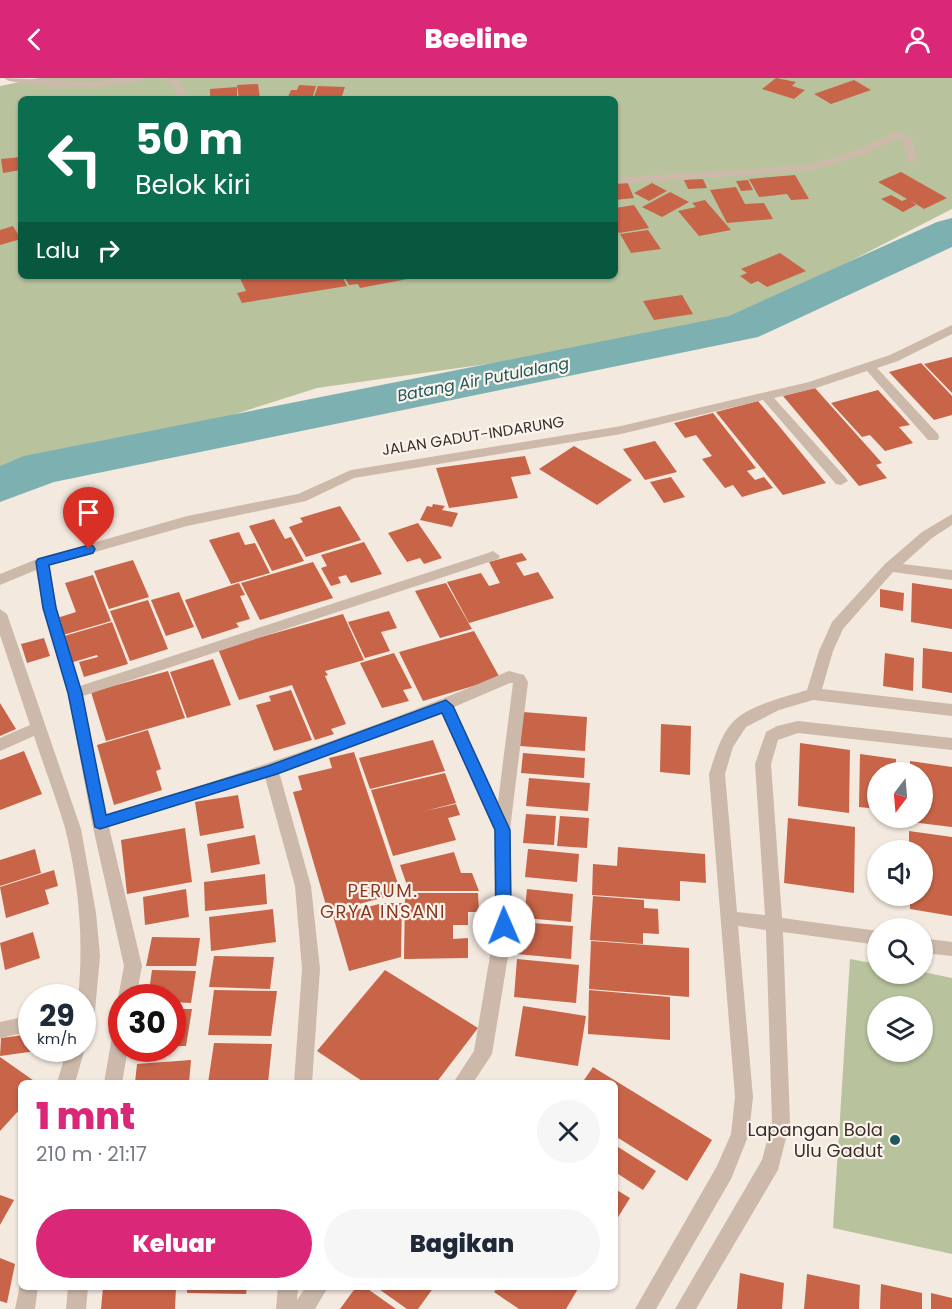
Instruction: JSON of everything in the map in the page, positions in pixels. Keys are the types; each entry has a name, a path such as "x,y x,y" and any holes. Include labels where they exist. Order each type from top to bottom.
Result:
{"street":[{"path":"9,78 51,84 92,85 141,78"},
{"path":"164,78 176,82 182,96"},
{"path":"618,181 808,168 860,153 898,134 907,138 912,159"},
{"name":"JALAN GADUT-INDARUNG","path":"0,580 42,562 187,520 301,498 351,474 621,430 812,385 894,358 952,328"},
{"path":"869,366 933,437"},
{"path":"765,395 842,481"},
{"path":"813,694 826,651 837,626 890,567 927,535 952,519"},
{"path":"75,693 493,556"},
{"path":"42,562 50,608 75,693 100,823 133,966 130,984"},
{"path":"890,567 952,575"},
{"path":"0,614 73,830 88,913 91,956 88,984"},
{"path":"100,823 272,770 446,706 515,676 521,682 502,830 504,926 483,1054 464,1080"},
{"path":"645,1309 724,1172 740,1134 744,1097 731,918 717,774 726,746 741,723 774,706 813,694 952,710"},
{"path":"446,706 502,830"},
{"path":"685,1309 771,1163 781,1122 774,924 763,764 771,736 782,730 798,727 952,744"},
{"path":"0,745 39,728"},
{"path":"272,770 303,886 311,969 303,1080"},
{"path":"731,918 867,937"},
{"path":"933,946 952,949"},
{"path":"0,1030 18,1026"},
{"path":"67,1080 71,1062"},
{"path":"114,1080 117,1062"},
{"path":"25,1309 28,1290"},
{"path":"76,1309 78,1290"},
{"path":"286,1309 288,1290"},
{"path":"303,1309 316,1290"}],"green space":[{"path":"39,78 952,78 952,209 712,332 317,388 0,489 0,86"},
{"name":"Lapangan Bola Ulu Gadut","path":"850,959 867,962 867,984 933,984 933,974 952,978 952,1254 833,1228"}],"building":[{"path":"776,78 796,82 792,86 805,90 794,99 762,89"},
{"path":"854,80 871,90 831,104 814,94"},
{"path":"258,84 260,96 239,96 237,85"},
{"path":"299,85 316,86 313,96 288,96 291,90 297,90"},
{"path":"318,86 345,87 342,96 314,96"},
{"path":"237,87 237,96 210,96 210,89"},
{"path":"18,157 18,170 3,173 1,159"},
{"path":"901,172 947,198 924,209 911,201 916,205 903,212 881,199 891,195 902,201 907,199 878,182"},
{"path":"795,175 809,199 791,200 787,194 759,197 749,179"},
{"path":"703,179 707,188 688,189 684,180"},
{"path":"748,180 753,190 741,191 736,181"},
{"path":"627,181 634,198 618,200 618,182"},
{"path":"652,183 667,191 649,201 634,193"},
{"path":"736,187 745,204 764,203 773,219 727,223 710,190"},
{"path":"670,192 689,202 662,217 642,207"},
{"path":"705,200 731,230 699,236 678,211 696,207 692,203"},
{"path":"634,205 649,228 619,233 618,208"},
{"path":"13,226 18,234 18,240 0,245 0,230"},
{"path":"648,230 661,249 631,253 620,234"},
{"path":"780,253 806,271 767,287 758,281 751,284 740,276 747,273 741,269"},
{"path":"240,279 344,279 347,286 242,303 237,293 246,291"},
{"path":"346,279 407,279 360,288 358,284 349,285"},
{"path":"682,295 693,314 654,320 643,301"},
{"path":"952,357 952,393 924,364"},
{"path":"921,363 952,396 952,415 934,420 889,372"},
{"path":"815,388 882,463 876,465 887,478 859,486 783,396"},
{"path":"878,390 910,425 899,427 913,443 885,451 870,435 862,437 831,403"},
{"path":"758,401 826,483 783,495 716,412"},
{"path":"713,413 756,468 747,471 755,480 764,477 773,488 742,497 733,485 725,488 702,459 712,456 696,435 685,438 674,423"},
{"path":"655,441 677,472 645,480 623,449"},
{"path":"574,446 632,480 597,505 539,469"},
{"path":"525,456 531,474 511,477 518,498 449,508 436,468"},
{"path":"671,477 685,497 664,503 650,482"},
{"path":"433,504 445,506 442,510 458,513 452,527 420,520 427,506 432,507"},
{"path":"340,506 361,540 306,557 289,527 303,522 300,518"},
{"path":"274,519 285,539 291,537 304,561 272,571 249,526"},
{"path":"418,523 442,558 424,564 420,558 407,562 388,533"},
{"path":"239,532 245,545 255,543 270,573 231,584 209,540"},
{"path":"364,542 382,574 351,583 346,575 338,577 341,583 331,586 321,568 327,566 321,555"},
{"path":"522,553 527,560 516,563 524,576 538,572 554,598 469,623 447,582 481,573 489,586 500,583 489,562"},
{"path":"133,560 149,597 109,609 94,571"},
{"path":"313,562 333,598 260,620 241,583"},
{"path":"93,575 111,621 63,635 57,618 76,612 65,583"},
{"path":"239,583 245,595 240,596 250,619 236,623 239,627 202,639 185,600"},
{"path":"446,583 472,629 440,638 415,591"},
{"path":"912,583 952,589 952,629 911,622"},
{"path":"880,589 904,593 903,611 880,607"},
{"path":"179,592 194,627 166,636 151,600"},
{"path":"148,600 168,649 130,661 110,611"},
{"path":"389,611 397,628 381,632 390,651 365,658 348,622"},
{"path":"343,614 364,660 325,671 328,675 325,676 346,724 331,729 334,734 315,740 292,685 239,700 218,649"},
{"path":"112,622 128,664 84,677 79,662 98,657 97,655 70,663 61,637"},
{"path":"474,631 500,678 423,701 399,652"},
{"path":"44,638 50,656 27,663 21,644"},
{"path":"923,648 952,652 952,693 922,688"},
{"path":"394,653 412,688 403,690 409,701 382,708 360,663"},
{"path":"885,653 914,658 913,691 883,686"},
{"path":"213,659 231,705 187,718 170,672"},
{"path":"168,671 185,718 106,741 91,692"},
{"path":"291,690 312,740 274,751 256,705 271,701 269,696"},
{"path":"0,703 16,729 0,736"},
{"path":"523,712 587,717 585,751 520,746"},
{"path":"661,724 691,726 690,775 660,772"},
{"path":"148,730 161,769 156,771 162,790 114,805 97,745"},
{"path":"433,740 445,771 370,789 359,758"},
{"path":"800,743 850,750 849,813 798,806"},
{"path":"24,751 42,794 0,810 0,760"},
{"path":"354,752 401,893 328,912 293,792 302,790 298,776 332,768 329,758"},
{"path":"523,753 585,758 584,778 521,773"},
{"path":"860,754 896,759 896,762 867,762 867,808 859,807"},
{"path":"933,764 952,767 952,827 933,825"},
{"path":"445,773 456,803 425,811 456,804 460,815 448,818 456,840 393,856 371,790"},
{"path":"529,778 590,783 588,811 526,806"},
{"path":"238,795 244,828 200,836 195,802"},
{"path":"526,814 556,816 554,845 523,843"},
{"path":"560,816 589,818 587,848 557,846"},
{"path":"788,818 855,827 854,893 784,883"},
{"path":"185,828 192,882 127,894 121,840"},
{"path":"909,831 952,837 952,916 910,909 910,906 933,906 933,840 909,840"},
{"path":"255,835 260,864 211,873 207,844"},
{"path":"618,847 705,854 706,883 680,881 680,901 592,895 593,864 617,866"},
{"path":"35,849 41,873 0,886 0,860"},
{"path":"528,849 579,854 577,882 525,877"},
{"path":"454,852 461,873 472,873 479,891 409,891 400,865"},
{"path":"54,870 58,886 45,890 49,904 6,918 0,887"},
{"path":"265,874 267,904 205,911 204,882"},
{"path":"186,889 189,917 145,925 143,897"},
{"path":"527,889 573,894 571,922 524,918"},
{"path":"405,893 478,893 479,912 468,912 468,925 453,925 453,939 468,938 468,958 404,959"},
{"path":"593,896 644,900 644,908 658,909 659,934 643,933 643,944 590,940"},
{"path":"383,903 402,903 401,957 349,971 333,916"},
{"path":"273,909 276,942 211,951 209,917"},
{"path":"519,922 573,926 571,959 516,954"},
{"path":"33,932 40,958 5,970 0,943"},
{"path":"152,937 200,938 196,966 146,966"},
{"path":"591,941 689,948 689,997 589,989"},
{"path":"214,956 274,957 270,989 209,987"},
{"path":"517,959 579,965 576,1003 514,997"},
{"path":"152,970 196,971 191,1003 186,1003 186,984 150,984"},
{"path":"385,970 478,1028 438,1080 360,1080 317,1051"},
{"path":"214,990 277,991 271,1036 208,1035"},
{"path":"589,990 670,997 670,1040 588,1034"},
{"path":"523,1006 586,1016 578,1066 515,1056"},
{"path":"186,1009 192,1009 186,1046"},
{"path":"18,1036 18,1054 0,1056 1,1038"},
{"path":"214,1043 272,1044 268,1080 208,1080"},
{"path":"0,1057 33,1080 18,1080 18,1111 0,1131"},
{"path":"191,1060 189,1080 135,1080 137,1064"},
{"path":"593,1067 614,1080 584,1080"},
{"path":"618,1082 712,1140 687,1181 618,1138"},
{"path":"618,1147 656,1171 643,1190 618,1174"},
{"path":"618,1191 630,1198 618,1217"},
{"path":"0,1195 14,1200 0,1225"},
{"path":"0,1258 15,1264 7,1303 0,1301"},
{"path":"740,1273 784,1283 782,1309 737,1309"},
{"path":"807,1274 860,1285 859,1309 804,1309"},
{"path":"881,1284 922,1293 922,1309 880,1309"},
{"path":"103,1290 176,1290 175,1309 101,1309"},
{"path":"187,1290 247,1290 246,1294 187,1293"},
{"path":"354,1290 369,1290 396,1309 340,1309"},
{"path":"380,1290 432,1290 418,1309 407,1309"},
{"path":"496,1290 577,1290 566,1309 519,1309 494,1292"},
{"path":"931,1293 952,1298 952,1309 931,1309"}],"waterway":[{"name":"Batang Air Putulalang","path":"0,485 42,468 742,327 952,231"}],"place":[{"name":"Lapangan Bola Ulu Gadut","path":"895,1140"}],"district":[{"name":"PERUM. GRYA INSANI","path":"383,901"}],"route":[{"path":"89,549 42,562 50,608 75,693 100,823 272,770 446,706 502,830 504,926"}]}
